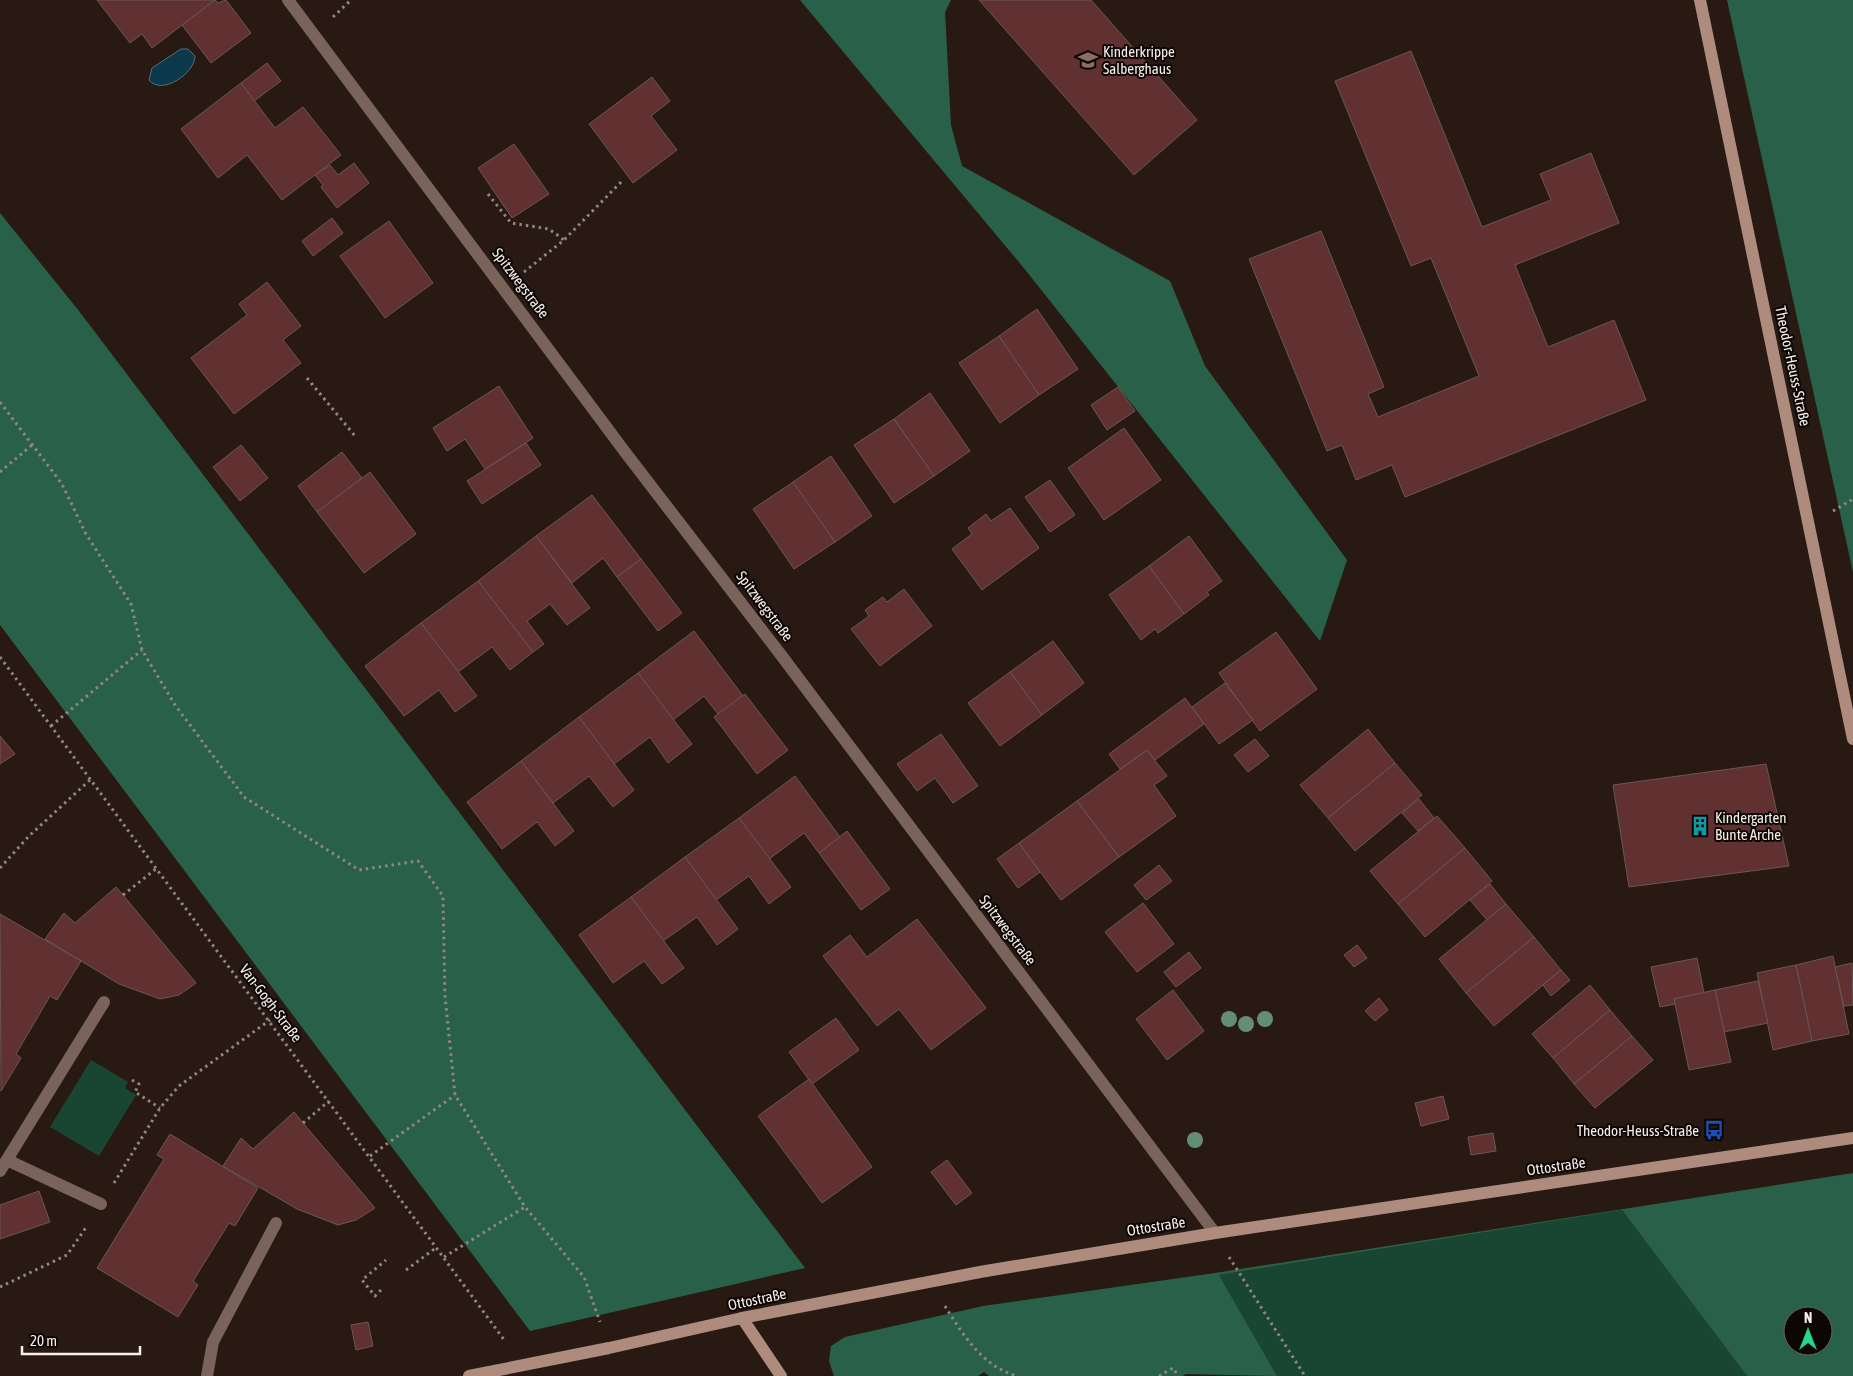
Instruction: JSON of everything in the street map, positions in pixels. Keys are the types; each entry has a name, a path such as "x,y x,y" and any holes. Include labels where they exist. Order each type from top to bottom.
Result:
{"street":[{"name":"Spitzwegstraße","path":"288,0 625,452 781,655 1215,1233"},
{"name":"Theodor-Heuss-Straße","path":"1700,0 1853,739"},
{"path":"101,1204 3,1165 104,1002"},
{"name":"Ottostraße","path":"469,1376 609,1348 742,1318 938,1279 1215,1233 1853,1138"},
{"path":"206,1376 213,1342 276,1223"},
{"path":"742,1318 781,1376"}],"path":[{"path":"328,21 351,0"},
{"path":"522,274 564,240 622,181"},
{"path":"488,194 511,223 549,229 564,240"},
{"path":"307,378 355,436"},
{"path":"0,402 62,484 86,534 131,604 142,650 175,705 244,797 359,870 418,861 443,896 445,996 455,1095 524,1207 584,1277 609,1348"},
{"path":"0,472 32,445"},
{"path":"51,726 142,650"},
{"name":"Van-Gogh-Straße","path":"0,658 498,1329 520,1365"},
{"path":"0,868 29,836 91,780"},
{"path":"123,895 157,868"},
{"path":"0,1287 68,1255 160,1108 179,1086 270,1020"},
{"path":"132,1080 139,1084 135,1092 160,1108"},
{"path":"370,1156 455,1095"},
{"path":"303,1123 329,1101"},
{"path":"444,1256 524,1207"},
{"path":"406,1270 437,1248"},
{"path":"381,1290 375,1296 362,1280 386,1260"},
{"path":"1237,1270 1305,1376"},
{"path":"938,1279 945,1307 971,1346 1002,1374 1017,1376"},
{"path":"1159,1376 1173,1368 1178,1376"}],"green space":[{"path":"800,0 951,0 945,12 951,125 962,166 1170,281 1205,366 1347,560 1320,641 1023,267"},
{"path":"1727,0 1853,0 1853,572"},
{"path":"0,213 79,311 805,1268 530,1331 0,625"},
{"path":"91,1060 128,1082 125,1088 136,1095 99,1156 50,1127"},
{"path":"1853,1173 1853,1376 1747,1376 1622,1210 1219,1275 1277,1376 1186,1374 1183,1376 989,1376 984,1372 978,1376 834,1376 829,1361 831,1346 845,1337 983,1306 1215,1273"},
{"path":"1622,1210 1747,1376 1277,1376 1219,1275"}],"water":[{"path":"181,49 188,49 195,56 194,63 184,75 169,84 162,85 155,84 149,80 152,68"}],"building":[{"path":"97,0 215,0 152,48 142,34 130,43"},
{"path":"215,0 218,3 226,0 251,33 211,63 182,25"},
{"name":"Kinderkrippe Salberghaus","path":"979,0 1091,0 1197,120 1134,175"},
{"path":"1411,51 1482,227 1551,200 1540,174 1591,153 1619,223 1515,265 1548,347 1614,320 1646,400 1405,497 1392,465 1356,480 1342,445 1327,451 1249,259 1321,231 1384,387 1368,394 1378,417 1479,376 1431,258 1411,266 1335,81"},
{"path":"267,63 281,81 254,101 241,83"},
{"path":"652,77 670,101 651,116 677,150 633,183 589,124"},
{"path":"241,83 275,128 303,107 341,155 282,200 247,155 218,178 181,129"},
{"path":"514,144 549,194 512,218 478,168"},
{"path":"354,163 369,183 337,208 321,187 323,185 315,175 330,165 338,175"},
{"path":"332,218 343,233 313,256 302,241"},
{"path":"389,221 433,283 385,318 340,256"},
{"path":"267,282 301,326 283,340 301,363 234,414 191,358 247,315 239,304"},
{"path":"1037,309 1078,369 1039,395 999,336"},
{"path":"999,336 1039,395 1000,423 959,363"},
{"path":"499,386 533,438 485,469 465,439 447,451 433,428"},
{"path":"1118,387 1135,411 1107,430 1091,405"},
{"path":"930,393 970,451 934,476 894,419"},
{"path":"894,419 934,476 894,503 854,445"},
{"path":"1124,428 1161,480 1104,520 1068,468"},
{"path":"526,443 541,465 482,504 467,481"},
{"path":"241,445 268,478 240,501 213,467"},
{"path":"342,452 362,478 317,512 298,486"},
{"path":"831,456 872,516 835,542 793,482"},
{"path":"370,472 416,534 364,573 317,512"},
{"path":"1050,480 1075,515 1050,532 1025,497"},
{"path":"793,482 835,542 794,569 753,509"},
{"path":"592,495 641,559 617,577 603,558 572,583 536,536"},
{"path":"1010,508 1039,548 982,590 952,549 972,534 968,528 986,514 991,521"},
{"path":"536,536 590,608 567,625 550,604 527,621 544,644 533,652 478,581"},
{"path":"1189,536 1222,581 1207,592 1209,595 1184,614 1149,566"},
{"path":"641,559 682,613 658,631 617,577"},
{"path":"1149,566 1184,614 1158,633 1155,629 1141,640 1109,595"},
{"path":"478,581 533,652 510,670 492,647 458,672 421,623"},
{"path":"904,589 932,626 880,666 851,629 869,616 865,610 883,597 887,602"},
{"path":"421,623 477,696 455,712 439,690 404,716 365,666"},
{"path":"694,631 743,696 718,714 704,696 673,720 638,673"},
{"path":"1276,632 1317,689 1260,731 1219,673"},
{"path":"1053,641 1084,683 1042,715 1010,672"},
{"path":"1010,672 1042,715 1000,746 968,703"},
{"path":"638,673 692,744 668,763 650,737 614,764 579,717"},
{"path":"1225,683 1253,720 1219,744 1192,707"},
{"path":"745,694 788,750 757,774 714,717"},
{"path":"1185,698 1204,724 1155,760 1147,750 1120,769 1109,754"},
{"path":"579,717 634,790 613,807 589,776 553,803 521,761"},
{"path":"1368,729 1395,763 1328,818 1300,785"},
{"path":"941,734 978,786 953,803 935,778 917,791 897,764"},
{"path":"0,736 15,754 0,764"},
{"path":"1255,739 1269,756 1248,772 1234,755"},
{"path":"1147,750 1167,776 1154,785 1176,816 1119,857 1077,801"},
{"path":"521,761 574,831 555,846 537,822 502,849 467,802"},
{"path":"1395,763 1422,795 1355,851 1328,818"},
{"name":"Kindergarten Bunte Arche","path":"1766,764 1789,866 1629,887 1613,785"},
{"path":"795,776 840,837 819,853 804,833 769,859 739,818"},
{"path":"1419,799 1434,818 1418,831 1402,813"},
{"path":"1077,801 1119,857 1061,900 1019,843"},
{"path":"1437,816 1465,848 1398,904 1370,871"},
{"path":"739,818 791,887 769,904 749,876 716,900 685,857"},
{"path":"847,831 890,889 861,910 819,853"},
{"path":"1019,843 1040,872 1018,888 997,859"},
{"path":"1465,848 1492,881 1425,937 1398,904"},
{"path":"685,857 738,929 717,945 697,917 663,941 631,897"},
{"path":"1159,865 1172,881 1146,900 1134,885"},
{"path":"1490,884 1506,904 1487,920 1470,900"},
{"path":"116,887 196,983 179,995 160,999 119,984 45,939 64,913 75,923"},
{"path":"631,897 684,968 662,984 644,961 613,983 579,935"},
{"path":"1143,903 1174,944 1137,972 1105,932"},
{"path":"1506,904 1534,937 1466,993 1439,959"},
{"path":"0,914 81,961 57,1000 50,996 16,1054 21,1058 1,1091"},
{"path":"917,919 986,1008 931,1050 899,1009 877,1026 823,956 850,935 867,957"},
{"path":"1534,937 1561,970 1494,1026 1466,993"},
{"path":"1357,945 1367,958 1354,967 1344,955"},
{"path":"1189,952 1201,968 1176,987 1164,972"},
{"path":"1833,956 1849,1034 1812,1041 1796,965"},
{"path":"1697,958 1704,993 1674,999 1675,1004 1660,1007 1651,967"},
{"path":"1852,963 1853,1005 1844,1006 1835,967"},
{"path":"1796,965 1812,1041 1773,1050 1757,973"},
{"path":"1561,970 1570,980 1551,996 1543,985"},
{"path":"1758,981 1768,1023 1724,1032 1715,990"},
{"path":"1590,985 1610,1010 1553,1058 1532,1034"},
{"path":"1173,990 1204,1031 1167,1060 1136,1019"},
{"path":"1715,990 1731,1062 1689,1070 1674,999"},
{"path":"1379,998 1388,1010 1375,1021 1365,1011"},
{"path":"1610,1010 1632,1036 1574,1084 1553,1058"},
{"path":"836,1018 859,1050 812,1084 789,1052"},
{"path":"1632,1036 1653,1060 1595,1108 1574,1084"},
{"path":"809,1079 872,1167 822,1203 758,1116"},
{"path":"1443,1096 1449,1119 1421,1126 1415,1103"},
{"path":"294,1112 375,1208 356,1220 338,1225 297,1209 223,1166 241,1138 253,1149"},
{"path":"1493,1133 1496,1151 1471,1155 1468,1137"},
{"path":"170,1134 258,1188 235,1226 229,1223 193,1281 198,1285 178,1317 97,1268 164,1159 157,1155"},
{"path":"947,1160 972,1193 956,1205 931,1172"},
{"path":"39,1191 50,1222 0,1239 0,1205"},
{"path":"368,1322 373,1346 356,1350 351,1325"}],"place":[{"name":"Kinderkrippe Salberghaus","path":"1088,60"},
{"name":"Kindergarten Bunte Arche","path":"1700,826"},
{"name":"Theodor-Heuss-Straße","path":"1714,1130"}]}
